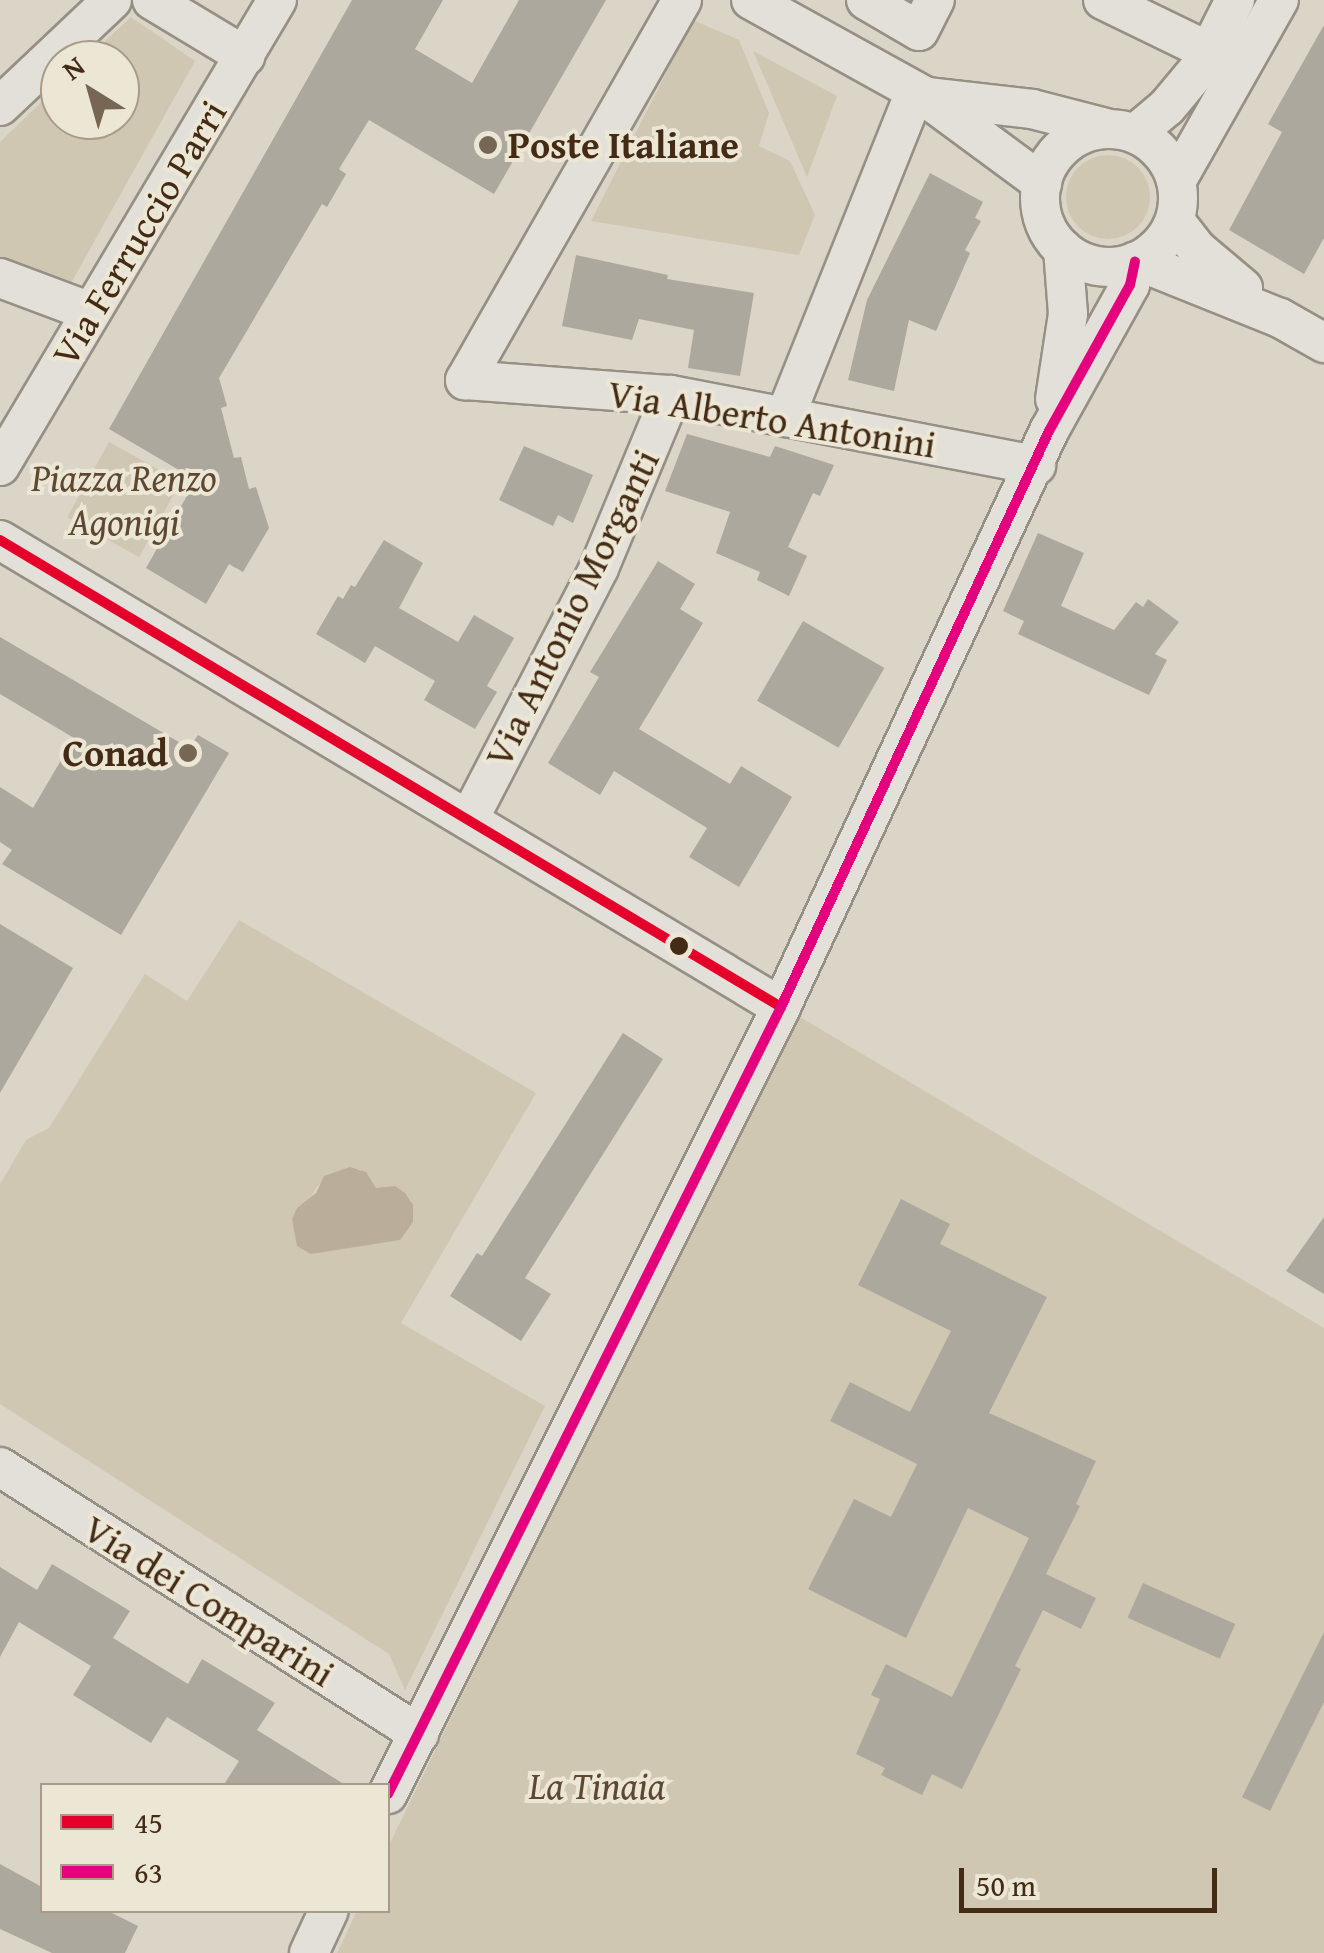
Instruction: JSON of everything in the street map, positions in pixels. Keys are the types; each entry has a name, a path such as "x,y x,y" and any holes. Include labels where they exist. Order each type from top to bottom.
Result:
{"street":[{"path":"0,106 112,0"},
{"path":"152,0 246,56"},
{"name":"Via Ferruccio Parri","path":"0,466 277,0"},
{"name":"Via Alberto Antonini","path":"682,0 466,380 671,395 785,417 1042,448"},
{"path":"751,0 920,94 1042,183"},
{"path":"778,0 812,32"},
{"path":"866,0 919,31 935,0"},
{"path":"1103,0 1210,52"},
{"path":"1042,448 1068,314 1062,249 1043,219 1042,183 1052,158 1071,140 1121,130 1180,94 1210,52 1235,0"},
{"path":"390,1790 781,1006 1042,448 1130,285 1136,262 1162,242 1175,221 1177,180 1278,0"},
{"path":"920,94 1032,108 1121,130 1162,152 1177,180"},
{"path":"785,417 920,94"},
{"path":"1175,221 1211,262 1280,318 1324,344"},
{"path":"1062,249 1093,265 1136,262 1280,318"},
{"path":"0,278 91,312"},
{"name":"Via Antonio Morganti","path":"469,820 599,568 671,395"},
{"path":"0,540 781,1006"},
{"name":"Via dei Comparini","path":"0,1467 419,1734"},
{"path":"309,1953 328,1913"}],"green space":[{"path":"131,17 195,61 66,292 0,266 0,142 40,103 40,140 140,140 140,40 106,40"},
{"path":"693,20 739,40 769,113 759,146 790,161 815,215 799,255 591,221"},
{"path":"753,51 837,96 807,177"},
{"path":"1108,155 1124,158 1138,167 1147,181 1147,213 1138,227 1124,236 1108,239 1092,236 1078,227 1069,213 1066,197 1069,181 1078,167 1092,158"},
{"name":"Piazza Renzo Agonigi","path":"109,442 181,482 139,557 67,517"},
{"path":"239,920 536,1093 401,1323 545,1406 405,1690 389,1654 0,1404 0,1184 26,1140 49,1128 145,974 187,1001","holes":["359,1169 376,1188 297,1246 297,1208 308,1202 318,1185"]},
{"name":"La Tinaia","path":"795,1014 1324,1328 1324,1953 337,1953 356,1913 390,1913 390,1843"}],"shaded area":[{"path":"350,1167 366,1172 376,1188 395,1186 405,1193 413,1205 413,1222 400,1240 311,1254 297,1246 292,1219 297,1208 316,1193 324,1176"}],"building":[{"path":"352,0 443,0 415,49 472,83 519,0 606,0 494,194 369,120 339,169 346,174 327,207 322,204 219,378 227,406 221,408 234,458 241,457 249,489 256,487 269,528 243,572 229,564 206,604 146,568 196,480 109,429"},
{"path":"1324,25 1324,238 1304,274 1229,230 1282,132 1268,124"},
{"path":"930,173 983,202 975,218 981,221 965,250 970,253 936,331 909,320 894,391 848,380 867,300"},
{"path":"576,255 668,275 667,279 754,293 740,376 688,368 694,330 639,319 632,340 562,326"},
{"path":"687,434 770,457 775,446 834,465 820,496 813,493 788,547 807,556 789,596 757,580 760,572 716,553 730,512 665,491"},
{"path":"524,446 593,475 573,523 558,515 553,526 499,500"},
{"path":"1038,533 1084,553 1061,606 1114,630 1136,602 1143,607 1148,599 1179,622 1155,654 1167,660 1149,695 1018,634 1024,621 1003,611"},
{"path":"384,540 423,563 399,608 458,642 474,615 514,638 487,686 497,692 475,729 424,700 435,681 375,646 365,663 316,634 338,596 343,599 351,585 355,587"},
{"path":"658,561 695,584 680,609 703,623 639,729 730,784 741,766 792,797 739,887 689,857 707,828 614,771 600,795 548,763 599,677 590,672"},
{"path":"803,621 884,668 838,748 757,701"},
{"path":"0,637 189,748 198,735 229,753 121,935 2,864 12,850 0,842 0,787 33,808 74,738 0,694"},
{"path":"0,924 73,968 0,1093"},
{"path":"623,1033 663,1059 525,1278 551,1294 521,1341 450,1296 477,1253 482,1256"},
{"path":"901,1199 950,1224 940,1244 1047,1297 989,1413 1096,1461 1076,1504 1080,1506 1046,1574 1096,1598 1081,1629 1043,1610 1015,1666 1021,1669 962,1789 932,1774 922,1795 881,1775 885,1768 856,1754 880,1699 871,1695 886,1664 952,1697 1029,1538 968,1508 906,1638 808,1589 854,1499 891,1517 917,1464 830,1421 850,1382 910,1412 951,1331 858,1285"},
{"path":"1324,1217 1324,1294 1286,1271"},
{"path":"52,1564 130,1611 113,1638 188,1684 202,1659 275,1703 257,1730 342,1783 225,1783 239,1761 167,1717 151,1743 73,1695 91,1666 19,1622 0,1657 0,1567 37,1590"},
{"path":"1143,1583 1235,1624 1220,1659 1128,1618"},
{"path":"1324,1632 1324,1702 1270,1811 1242,1797"},
{"path":"0,1864 40,1886 40,1913 112,1913 138,1926 125,1953 52,1953 0,1929"}],"transit line":[{"name":"63","path":"390,1790 781,1007 1049,431 1130,285 1135,262"},
{"name":"45","path":"0,540 781,1007"}],"place":[{"name":"Poste Italiane","path":"488,145"},
{"name":"Conad","path":"188,753"}]}
